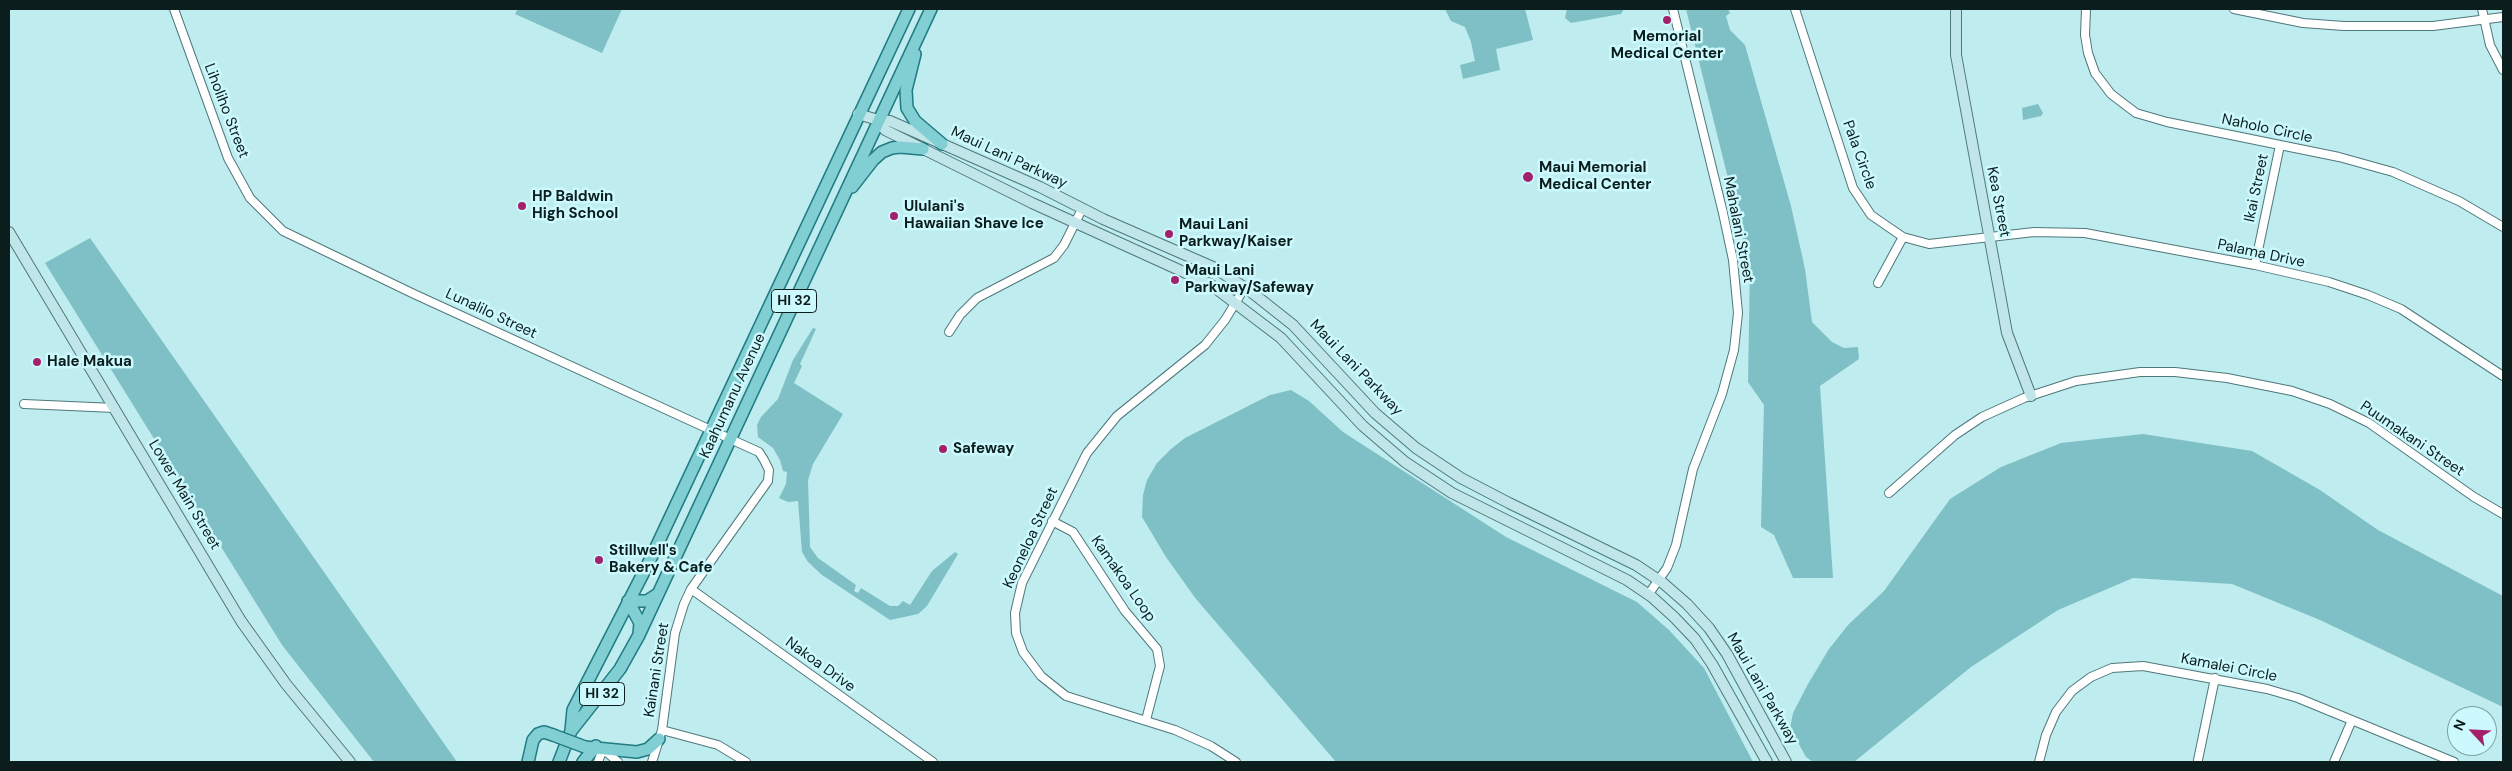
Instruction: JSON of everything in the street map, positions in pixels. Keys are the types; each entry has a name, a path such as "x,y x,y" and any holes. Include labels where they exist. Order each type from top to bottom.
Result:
{"main road":[{"name":"Kaahumanu Avenue","path":"559,762 571,731 573,710 651,558 909,9"},
{"name":"Kaahumanu Avenue","path":"571,731 620,669 639,635 931,9"},
{"name":"Kea Street","path":"1956,9 1958,65 2007,333 2031,396"},
{"path":"920,32 906,90 907,108 915,122 942,144"},
{"name":"Maui Lani Parkway","path":"858,114 878,120 890,121 1040,187 1082,209 1206,263 1245,287 1293,325 1375,413 1416,448 1461,478 1629,561 1658,580 1687,604 1722,648 1786,762"},
{"name":"Maui Lani Parkway","path":"878,120 885,130 923,149 1210,284 1236,302 1280,338 1363,426 1405,462 1452,493 1627,580 1648,595 1674,617 1703,652 1768,762"},
{"path":"840,202 873,160 882,152 892,148 923,149"},
{"name":"Lower Main Street","path":"9,232 242,621 286,684 350,762"},
{"path":"639,635 640,623 628,601 647,601 658,594"},
{"path":"528,762 535,736 540,732 594,747 644,751 660,734"},
{"path":"583,762 594,747"}],"street":[{"name":"Liholiho Street","path":"174,9 228,158 250,198 266,215"},
{"name":"Mahalani Street","path":"1648,595 1667,568 1676,545 1692,469 1722,394 1734,350 1738,312 1733,260 1725,222 1674,9"},
{"name":"Pala Circle","path":"1795,9 1854,188 1871,215 1902,237 1929,244 1990,238"},
{"name":"Naholo Circle","path":"2086,9 2085,36 2092,66 2099,80 2120,102 2136,113 2167,122 2339,158 2393,172 2459,201 2503,227"},
{"path":"2234,9 2303,23 2344,26 2433,26 2503,16"},
{"path":"2482,9 2493,54 2503,70"},
{"name":"Ikai Street","path":"2255,265 2280,145"},
{"path":"949,332 960,315 977,298 1054,258 1082,209"},
{"name":"Lunalilo Street","path":"266,215 283,231 303,242 710,430"},
{"name":"Palama Drive","path":"1990,238 2034,232 2085,233 2255,265 2336,284 2380,300 2421,321 2503,376"},
{"path":"1878,283 1902,237"},
{"name":"Keoneloa Street","path":"1236,762 1211,746 1146,720 1066,696 1041,676 1022,652 1016,634 1014,613 1022,583 1087,453 1117,416 1205,345 1245,287"},
{"name":"Puumakani Street","path":"1889,493 1955,435 1982,417 2031,396 2076,381 2140,372 2175,372 2227,378 2292,391 2330,404 2369,423 2474,497 2503,514"},
{"path":"24,404 115,408"},
{"name":"Kainani Street","path":"652,762 660,734 675,633 684,604 691,588 762,490 769,475 767,465 759,452 710,430"},
{"name":"Kamakoa Loop","path":"1052,521 1073,532 1125,611 1157,649 1160,666 1146,720"},
{"name":"Nakoa Drive","path":"691,588 932,762"},
{"name":"Kamalei Circle","path":"2039,762 2046,735 2056,712 2072,691 2101,672 2112,668 2144,666 2215,678 2298,698 2454,762"},
{"path":"2198,760 2215,678"},
{"path":"2334,762 2352,720"},
{"path":"660,734 718,745 746,762"},
{"path":"594,747 598,762"},
{"path":"594,747 618,762"}],"shaded area":[{"path":"518,9 622,9 602,53 515,14"},
{"path":"1445,9 1525,9 1533,40 1496,49 1500,70 1463,79 1460,65 1475,61 1471,42 1465,27 1451,21"},
{"path":"1567,9 1624,9 1621,14 1571,23 1565,18"},
{"path":"1686,9 1728,9 1730,13 1726,16 1730,30 1745,45 1791,206 1805,269 1812,322 1832,342 1844,348 1858,347 1859,359 1820,386 1833,578 1793,578 1774,535 1761,527 1764,405 1748,382 1750,267"},
{"path":"2038,104 2043,113 2041,116 2023,120 2022,108"},
{"path":"90,238 457,762 374,762 282,645 45,263"},
{"path":"813,328 816,329 800,364 802,366 794,383 843,414 813,464 808,480 810,547 818,558 856,585 854,591 858,593 861,588 890,606 898,606 903,601 910,605 932,571 955,552 958,554 927,606 918,614 890,620 822,575 808,562 802,552 798,501 788,502 779,498 786,484 787,472 783,471 780,460 773,448 758,437 757,425 761,417 778,399 793,360"},
{"path":"1291,390 1309,401 1343,432 1506,537 1637,602 1669,630 1704,668 1753,762 1336,762 1196,599 1166,557 1142,517 1143,495 1147,480 1157,463 1171,449 1185,438 1270,395"},
{"path":"2143,434 2252,451 2320,490 2378,530 2503,596 2503,707 2320,620 2232,584 2133,578 2058,610 1971,667 1854,762 1813,762 1806,757 1790,728 1793,713 1808,684 1829,649 1848,625 1884,591 1950,499 2001,467 2061,443"}],"place":[{"name":"Memorial Medical Center","path":"1667,20"},
{"name":"Maui Memorial Medical Center","path":"1528,177"},
{"name":"HP Baldwin High School","path":"522,206"},
{"name":"Ululani's Hawaiian Shave Ice","path":"894,216"},
{"name":"Maui Lani Parkway/Kaiser","path":"1169,234"},
{"name":"Maui Lani Parkway/Safeway","path":"1175,280"},
{"name":"Hale Makua","path":"37,362"},
{"name":"Safeway","path":"943,449"},
{"name":"Stillwell's Bakery & Cafe","path":"599,560"}]}
